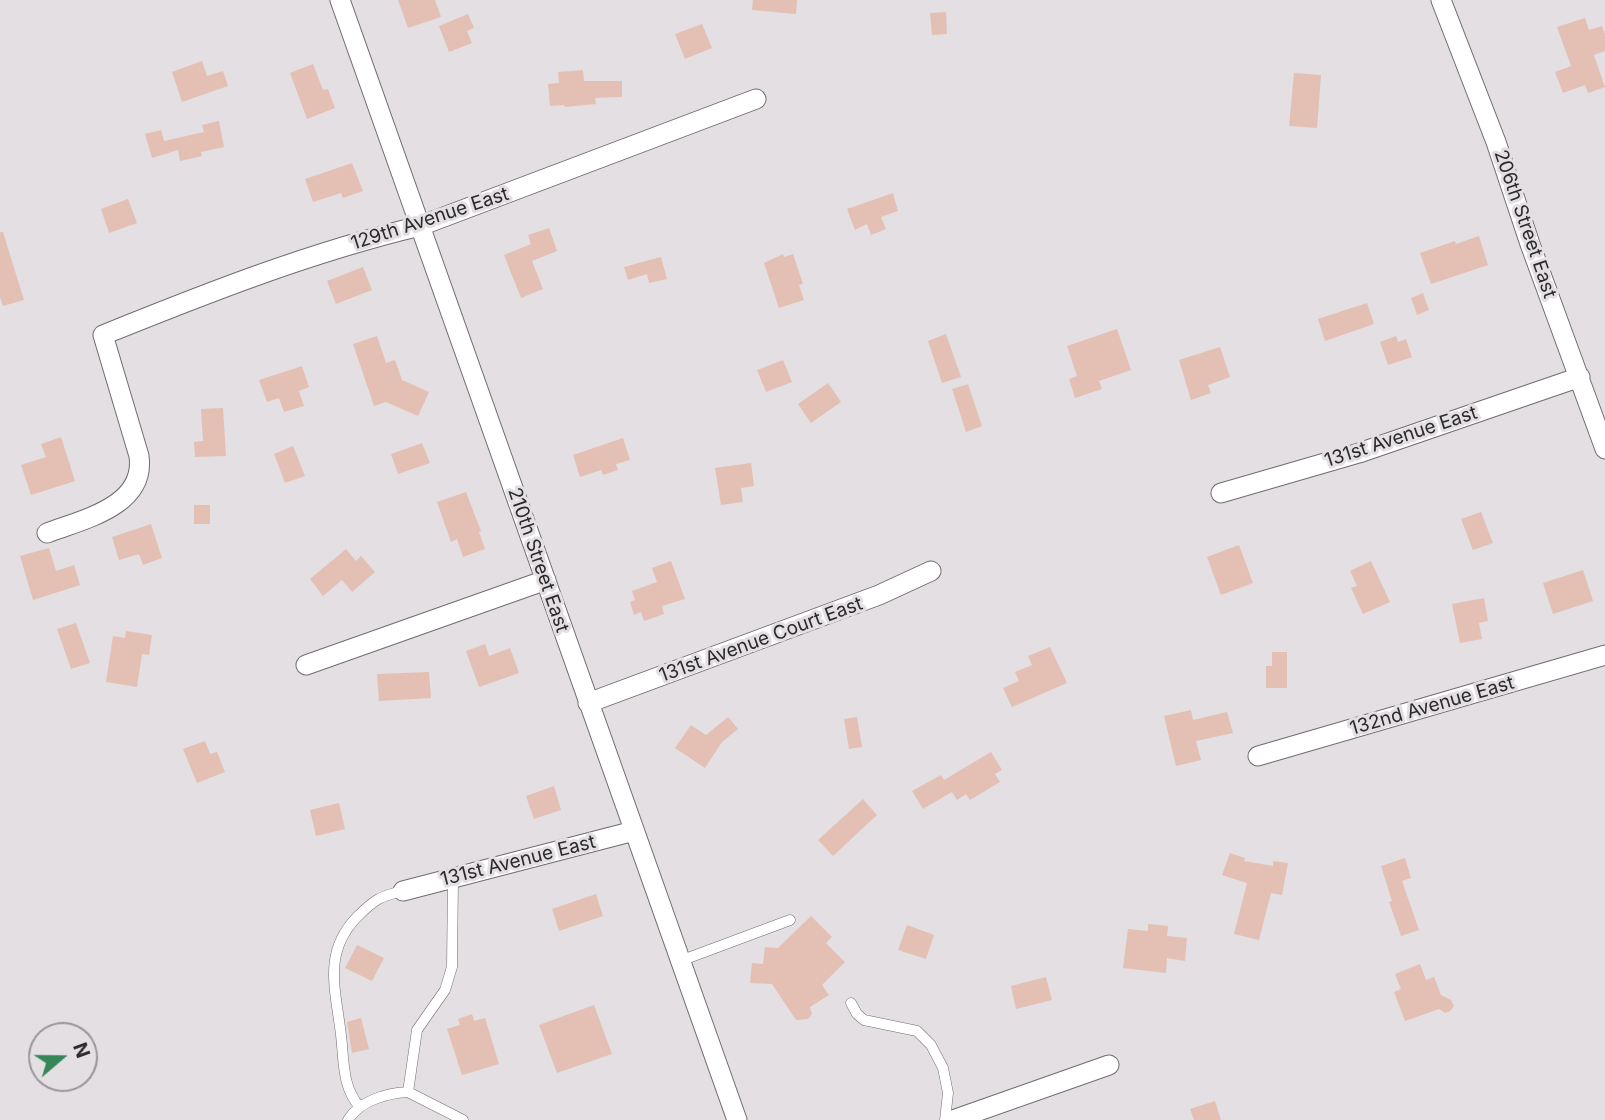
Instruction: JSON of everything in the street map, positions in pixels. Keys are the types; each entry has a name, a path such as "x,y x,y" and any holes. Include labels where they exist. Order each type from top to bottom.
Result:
{"street":[{"name":"210th Street East","path":"340,0 737,1120"},
{"name":"206th Street East","path":"1441,0 1496,142 1605,449"},
{"name":"129th Avenue East","path":"47,533 121,501 140,475 139,456 103,335 273,269 420,226 756,99"},
{"name":"131st Avenue East","path":"1221,493 1359,453 1580,377"},
{"name":"131st Avenue Court East","path":"588,703 879,596 931,571"},
{"path":"306,665 546,580"},
{"name":"132nd Avenue East","path":"1258,756 1605,655"},
{"name":"131st Avenue East","path":"403,891 634,831"},
{"path":"953,1120 1109,1065"}],"lane":[{"path":"408,1092 417,1030 445,990 452,967 453,878"},
{"path":"360,1107 350,1096 345,1075 333,972 336,948 346,929 379,896 403,891"},
{"path":"680,961 790,920"},
{"path":"851,1003 864,1020 917,1031 930,1045 943,1068 948,1093 945,1120"},
{"path":"348,1120 360,1107 378,1098 408,1092 463,1120"}],"building":[{"path":"398,0 435,0 441,17 408,28"},
{"path":"753,0 797,0 796,14 752,10"},
{"path":"946,12 947,34 932,35 930,13"},
{"path":"468,14 474,28 467,31 472,43 449,52 439,26"},
{"path":"1585,18 1589,30 1602,26 1605,34 1605,51 1594,55 1605,87 1588,93 1585,85 1563,93 1555,72 1571,66 1557,27"},
{"path":"702,24 712,48 685,59 675,34"},
{"path":"202,61 207,76 223,71 228,86 182,102 172,72"},
{"path":"313,64 323,90 328,89 335,108 307,119 290,73"},
{"path":"583,70 584,81 622,81 622,97 595,98 596,104 550,106 548,84 559,83 558,72"},
{"path":"1294,73 1321,75 1317,128 1289,126"},
{"path":"219,121 224,147 201,152 202,156 180,161 178,150 152,158 145,134 161,130 164,141 204,132 202,125"},
{"path":"352,163 363,191 343,198 341,193 313,202 305,179"},
{"path":"893,193 898,211 881,217 886,229 871,235 867,224 855,230 847,209"},
{"path":"128,199 137,223 109,233 101,209"},
{"path":"549,228 557,251 532,261 543,289 521,298 504,255 531,244 528,235"},
{"path":"0,232 3,232 24,300 3,306 0,297"},
{"path":"1479,236 1488,265 1431,284 1420,253"},
{"path":"783,254 784,257 793,254 803,284 799,285 804,300 779,308 764,263"},
{"path":"661,257 667,279 649,283 647,274 628,280 624,267"},
{"path":"363,267 372,290 336,304 327,281"},
{"path":"1423,293 1429,310 1417,315 1411,298"},
{"path":"1367,303 1374,324 1325,341 1318,319"},
{"path":"1117,329 1131,370 1099,381 1102,389 1075,398 1069,379 1077,376 1067,346"},
{"path":"946,334 961,377 942,383 928,341"},
{"path":"377,336 386,363 395,360 402,380 429,392 418,416 386,402 374,406 353,344"},
{"path":"1396,336 1398,342 1406,339 1412,357 1388,365 1380,342"},
{"path":"1220,347 1230,377 1208,385 1211,393 1191,400 1179,360"},
{"path":"783,360 792,382 766,392 757,370"},
{"path":"302,366 309,387 299,391 304,406 284,412 279,398 267,402 259,380"},
{"path":"828,383 841,402 811,423 798,404"},
{"path":"968,384 982,426 966,432 952,389"},
{"path":"223,408 226,456 195,457 194,442 203,441 201,409"},
{"path":"61,437 75,481 31,495 21,465 46,457 41,444"},
{"path":"623,438 630,460 616,464 618,470 603,475 601,470 580,477 573,455"},
{"path":"422,443 430,463 398,474 391,454"},
{"path":"293,446 305,476 285,483 274,454"},
{"path":"751,463 754,486 741,488 743,502 721,505 715,468"},
{"path":"466,492 485,549 463,557 457,539 451,542 437,502"},
{"path":"194,505 210,505 210,524 194,524"},
{"path":"1481,512 1493,543 1473,550 1461,519"},
{"path":"151,524 162,558 143,565 139,554 119,560 112,537"},
{"path":"1239,545 1253,583 1221,595 1207,557"},
{"path":"49,548 56,571 74,565 80,585 33,600 20,556"},
{"path":"346,549 356,561 361,556 375,572 352,592 342,580 323,596 310,579"},
{"path":"671,561 685,599 662,606 664,614 644,621 641,612 634,615 630,602 635,600 632,591 657,582 652,568"},
{"path":"1371,561 1390,602 1363,614 1351,588 1357,586 1350,571"},
{"path":"1583,570 1593,601 1553,614 1543,583"},
{"path":"1484,598 1488,621 1479,623 1482,639 1460,643 1452,604"},
{"path":"76,623 90,663 71,669 57,629"},
{"path":"126,631 152,635 149,655 142,654 137,687 106,682 113,636 125,638"},
{"path":"485,644 489,656 510,648 519,673 479,687 466,651"},
{"path":"1050,647 1067,683 1012,707 1003,688 1019,681 1015,672 1032,665 1028,656"},
{"path":"1272,652 1287,652 1287,688 1266,688 1266,666 1272,666"},
{"path":"429,672 431,698 379,701 377,674"},
{"path":"1191,710 1193,720 1227,712 1233,733 1196,741 1201,760 1176,766 1164,716"},
{"path":"728,717 738,729 722,742 705,768 675,748 691,725 706,735"},
{"path":"857,717 862,747 849,749 844,719"},
{"path":"205,741 210,754 217,752 225,772 197,783 183,749"},
{"path":"991,752 1002,770 995,774 1000,782 970,800 966,794 957,800 952,792 923,809 912,791 941,775 944,780"},
{"path":"554,786 561,810 534,819 526,796"},
{"path":"863,799 877,815 833,856 818,840"},
{"path":"339,803 345,829 316,836 310,810"},
{"path":"1230,853 1245,858 1244,861 1273,866 1273,861 1288,863 1282,895 1271,893 1259,940 1234,934 1247,883 1222,875"},
{"path":"1405,858 1411,878 1402,881 1419,930 1401,936 1389,902 1392,901 1381,866"},
{"path":"596,894 603,916 559,931 552,909"},
{"path":"811,916 832,937 826,943 845,962 822,985 829,995 810,1007 812,1014 808,1019 796,1020 772,984 750,983 752,963 763,964 765,947 778,948"},
{"path":"1148,924 1168,926 1167,936 1187,938 1185,961 1167,958 1166,973 1123,968 1128,929 1148,931"},
{"path":"907,925 934,935 926,959 898,950"},
{"path":"357,945 384,958 372,981 345,968"},
{"path":"1420,964 1426,980 1434,977 1441,995 1451,1000 1454,1006 1445,1013 1439,1009 1405,1021 1394,992 1401,989 1395,974"},
{"path":"1046,977 1052,1000 1016,1009 1011,986"},
{"path":"594,1005 612,1054 557,1073 539,1025"},
{"path":"472,1014 474,1021 485,1018 499,1064 462,1075 447,1029 460,1025 458,1019"},
{"path":"361,1018 369,1049 352,1053 347,1022"},
{"path":"1215,1101 1221,1120 1194,1120 1190,1109"}]}
